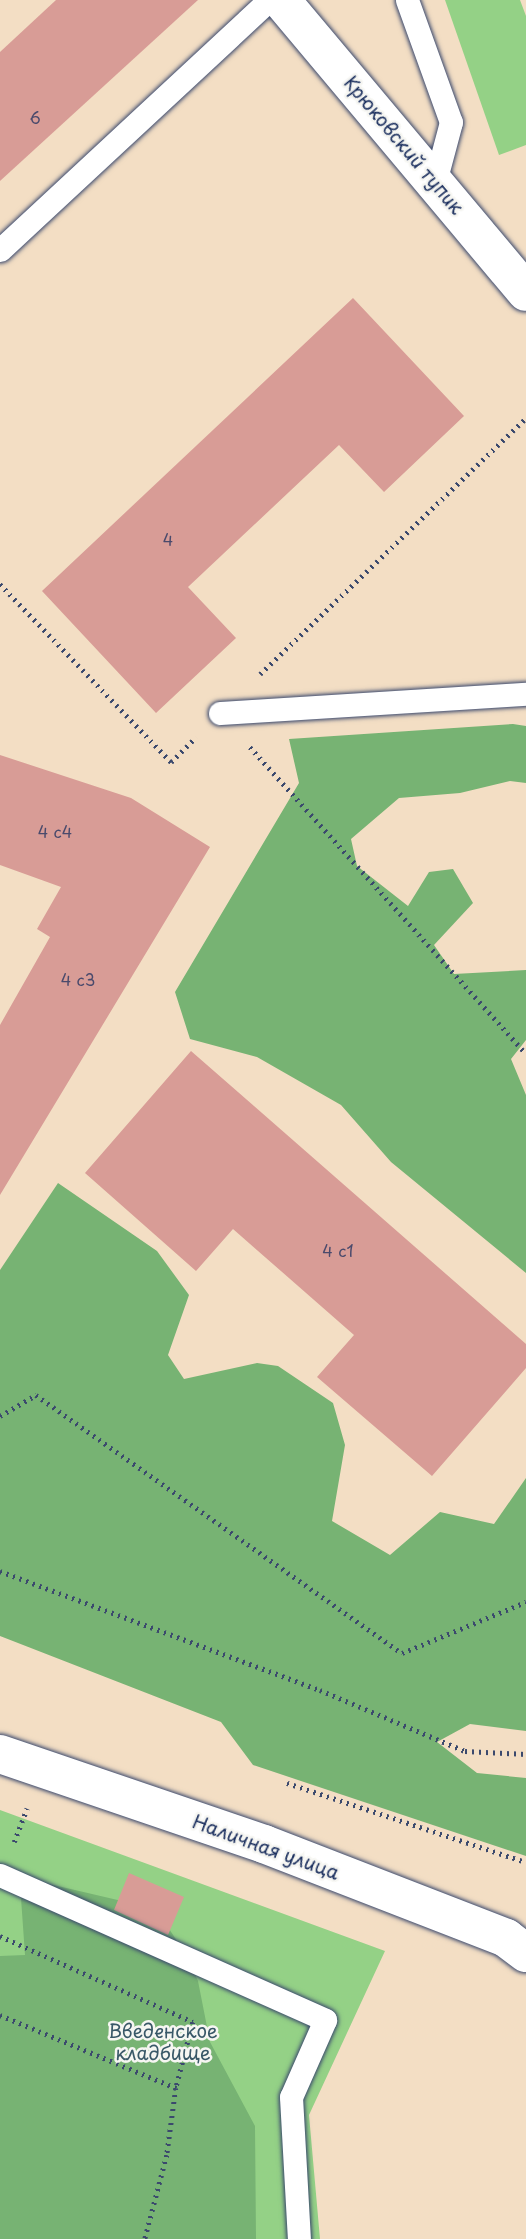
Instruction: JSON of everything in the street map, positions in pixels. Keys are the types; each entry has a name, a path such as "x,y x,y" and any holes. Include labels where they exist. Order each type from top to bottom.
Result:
{"street":[{"name":"Крюковский тупик","path":"281,0 526,292"},
{"name":"Наличная улица","path":"0,1754 264,1844 506,1938 526,1953"}],"lane":[{"path":"0,250 270,0"},
{"path":"407,0 451,122 435,182"},
{"path":"220,713 526,694"},
{"path":"0,1875 325,2020 291,2097 299,2239"}],"path":[{"path":"0,584 171,762 526,418"},
{"path":"220,713 526,1053"},
{"path":"0,1416 36,1395 402,1653 526,1602"},
{"path":"0,1572 320,1690 465,1751 526,1754"},
{"path":"287,1783 526,1862"},
{"path":"0,1936 193,2022 176,2088 167,2155 145,2239"},
{"path":"0,2015 176,2088"}],"green space":[{"path":"445,0 520,0 526,16 526,145 499,155"},
{"path":"513,724 526,726 526,783 510,781 460,793 399,798 351,839 357,866 408,906 429,872 453,869 473,903 434,945 454,974 526,970 526,1040 511,1059 526,1095 526,1273 391,1162 341,1105 257,1057 190,1039 175,992 299,783 289,739"},
{"path":"58,1183 157,1251 189,1295 168,1355 184,1379 257,1363 278,1366 333,1403 345,1445 332,1521 390,1555 440,1512 494,1524 526,1478 526,1731 470,1724 437,1742 477,1773 526,1778 526,1856 253,1765 221,1722 0,1636 0,1270"},
{"name":"Введенское кладбище","path":"0,1810 385,1951 309,2115 320,2239 0,2239"},
{"name":"Введенское кладбище","path":"45,1883 139,1905 166,1924 184,1952 198,1981 210,2042 255,2126 256,2239 0,2239 0,1956 25,1955 21,1898"}],"building":[{"path":"56,0 198,0 0,181 0,52"},
{"path":"353,298 464,416 384,492 339,445 188,587 236,638 156,713 42,591"},
{"path":"0,755 131,798 210,847 0,1195 0,1025 50,937 37,929 61,887 0,865"},
{"path":"191,1051 526,1344 526,1368 432,1476 317,1377 354,1335 233,1229 196,1271 85,1173"},
{"path":"129,1873 184,1897 168,1935 114,1910"}]}
